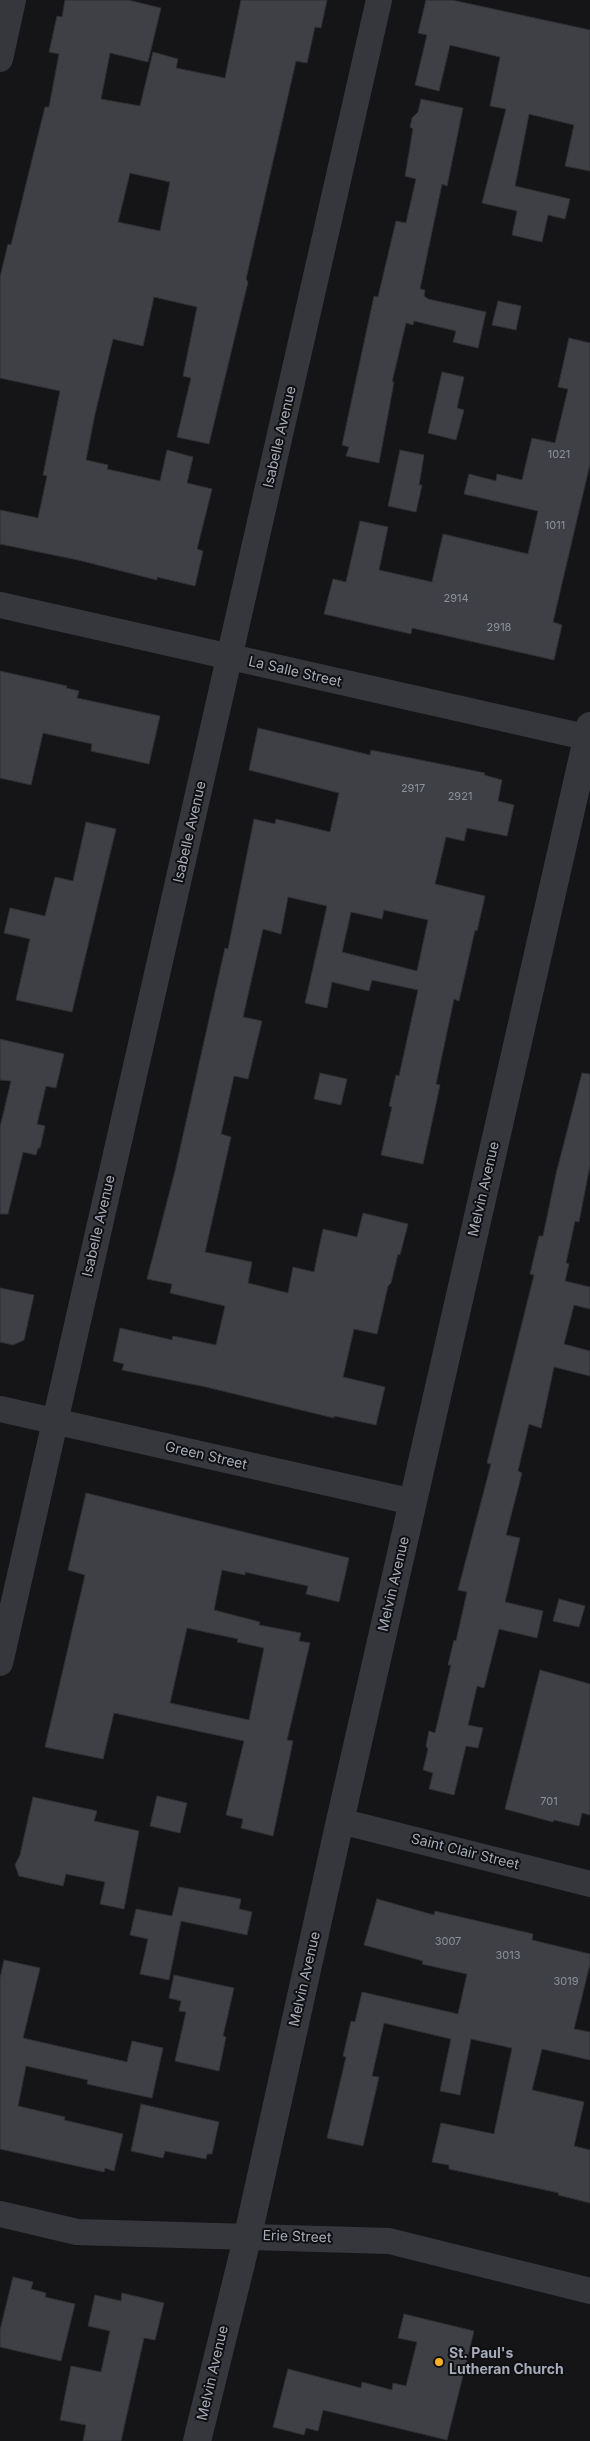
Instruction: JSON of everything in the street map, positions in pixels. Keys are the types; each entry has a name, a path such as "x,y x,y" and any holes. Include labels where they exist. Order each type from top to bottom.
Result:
{"street":[{"path":"0,59 13,0"},
{"name":"Isabelle Avenue","path":"0,1663 379,0"},
{"name":"La Salle Street","path":"0,606 589,733"},
{"name":"Melvin Avenue","path":"197,2441 248,2235 340,1821 589,733"},
{"name":"Green Street","path":"0,1409 413,1502"},
{"name":"Saint Clair Street","path":"340,1821 590,1884"},
{"name":"Erie Street","path":"0,2214 77,2232 248,2235 389,2242 590,2291"}],"building":[{"path":"65,0 128,0 161,8 148,62 110,53 101,99 140,106 153,52 178,59 176,68 225,78 241,0 327,0 321,28 315,27 307,63 296,61 246,279 248,282 209,444 177,437 191,378 183,376 197,307 154,297 143,346 113,339 95,414 86,460 108,465 107,469 160,481 167,450 193,457 187,483 212,489 197,549 203,551 195,586 157,577 157,580 78,560 0,544 0,510 38,518 47,476 43,475 60,391 0,378 0,277 8,244 11,245 45,107 49,107 59,54 49,52 57,16 62,17","holes":["130,173 170,182 160,231 118,222"]},
{"path":"426,0 452,0 590,30 590,171 565,166 574,125 529,114 515,186 570,199 565,219 548,215 542,242 512,235 517,211 482,203 506,109 490,106 500,57 450,45 439,91 415,85 427,35 418,33"},
{"path":"421,99 463,108 447,186 442,184 420,289 425,290 424,296 428,299 486,312 478,348 453,342 456,331 414,321 413,325 406,323 392,382 394,382 379,463 346,456 349,447 342,445 374,296 378,297 396,221 406,223 416,179 405,176 413,129 410,127 412,118 418,112"},
{"path":"498,301 521,306 516,330 492,325"},
{"path":"569,338 590,343 590,464 553,622 562,625 554,660 412,628 411,634 324,614 333,579 346,582 360,521 388,527 379,570 432,582 443,534 528,554 538,511 464,494 469,474 496,481 497,474 522,480 532,438 555,443 568,389 558,387"},
{"path":"442,372 464,377 457,408 464,410 456,440 428,433"},
{"path":"400,450 424,455 419,485 422,485 416,512 388,506"},
{"path":"0,671 67,686 66,688 79,691 77,698 160,716 149,764 91,751 92,744 43,733 31,785 0,778"},
{"path":"258,728 370,755 371,750 485,773 484,775 502,780 498,801 514,805 507,836 467,828 464,841 446,837 435,884 485,896 477,931 475,930 459,1001 454,999 436,1084 440,1085 423,1164 381,1155 392,1107 389,1106 396,1075 399,1076 418,990 372,980 369,991 332,982 327,1008 305,1003 327,906 288,897 281,934 263,929 243,1017 262,1021 248,1079 234,1076 221,1134 231,1137 205,1252 252,1262 248,1283 288,1293 293,1267 314,1272 323,1229 357,1237 363,1213 408,1224 391,1283 388,1286 377,1334 354,1329 343,1377 385,1387 376,1425 334,1416 334,1418 206,1387 122,1370 124,1364 113,1361 120,1328 172,1340 173,1336 216,1345 225,1306 170,1293 172,1284 147,1279 175,1171 225,948 228,949 254,819 275,824 276,819 330,832 339,793 249,770","holes":["384,910 428,920 417,971 342,952 351,912 382,919"]},
{"path":"86,822 116,829 72,1012 16,1000 30,939 4,933 10,908 45,916 55,877 73,881"},
{"path":"0,1039 64,1054 56,1088 46,1086 37,1124 45,1126 40,1148 38,1148 36,1155 23,1152 8,1214 0,1214 0,1127 11,1081 0,1080"},
{"path":"320,1073 347,1079 341,1105 314,1099"},
{"path":"582,1073 590,1074 590,1165 579,1222 575,1221 566,1263 569,1264 565,1281 590,1287 590,1309 574,1305 564,1344 590,1351 590,1376 554,1367 541,1428 529,1424 518,1471 522,1473 506,1535 520,1538 505,1602 543,1611 537,1638 499,1629 484,1688 477,1686 468,1725 483,1728 478,1748 466,1746 454,1795 429,1789 433,1773 423,1770 428,1749 426,1746 429,1731 435,1733 451,1665 448,1665 454,1640 456,1641 467,1592 458,1590 491,1464 487,1463 534,1275 530,1274 539,1236 543,1236 556,1174"},
{"path":"0,1288 34,1295 24,1340 13,1345 0,1342"},
{"path":"86,1493 349,1558 339,1602 306,1594 308,1586 245,1572 245,1575 222,1570 214,1610 260,1622 259,1625 301,1633 299,1641 310,1643 287,1740 293,1741 273,1836 241,1828 243,1819 226,1815 244,1741 114,1713 103,1759 45,1747 85,1575 68,1570","holes":["187,1628 238,1639 237,1642 264,1648 249,1720 170,1703"]},
{"path":"559,1599 585,1606 579,1627 553,1621"},
{"path":"540,1670 590,1684 590,1815 582,1813 579,1826 554,1820 553,1822 505,1809"},
{"path":"157,1796 187,1803 180,1833 150,1826"},
{"path":"33,1797 97,1811 94,1821 139,1831 124,1909 100,1904 105,1882 66,1874 63,1886 19,1876 15,1865 20,1855"},
{"path":"179,1887 241,1899 239,1909 252,1912 247,1935 181,1921 169,1980 140,1974 148,1939 130,1935 136,1909 172,1916"},
{"path":"377,1899 434,1915 435,1911 533,1934 532,1940 590,1954 590,1964 574,2029 590,2032 590,2060 542,2049 532,2090 584,2102 574,2146 590,2150 590,2203 558,2195 559,2193 449,2169 449,2165 432,2162 441,2123 494,2134 512,2048 471,2039 460,2095 440,2091 451,2039 384,2023 372,2076 379,2077 363,2146 327,2138 346,2057 343,2056 351,2021 355,2022 362,1992 458,2014 467,1974 422,1964 423,1961 364,1945"},
{"path":"4,1960 40,1968 23,2038 127,2062 132,2041 163,2048 152,2098 87,2084 88,2080 26,2066 18,2106 65,2117 64,2120 123,2134 114,2171 105,2168 104,2172 0,2149 0,1978"},
{"path":"174,1975 234,1988 223,2036 226,2037 219,2071 175,2061 186,2012 179,2011 181,2001 169,1998"},
{"path":"141,2104 219,2122 212,2154 207,2154 206,2159 165,2151 163,2158 131,2151"},
{"path":"13,2277 33,2282 31,2289 46,2293 45,2297 75,2304 61,2361 0,2347 0,2330"},
{"path":"122,2293 164,2303 155,2340 144,2338 121,2441 83,2441 86,2425 60,2420 71,2366 101,2372 110,2331 88,2326 95,2295 121,2301"},
{"name":"St. Paul's Lutheran Church","path":"404,2314 474,2331 447,2440 323,2410 318,2431 306,2428 304,2435 273,2427 288,2369 361,2388 362,2382 392,2390 393,2383 406,2386 417,2342 398,2338"}],"place":[{"name":"St. Paul's Lutheran Church","path":"439,2362"}]}
